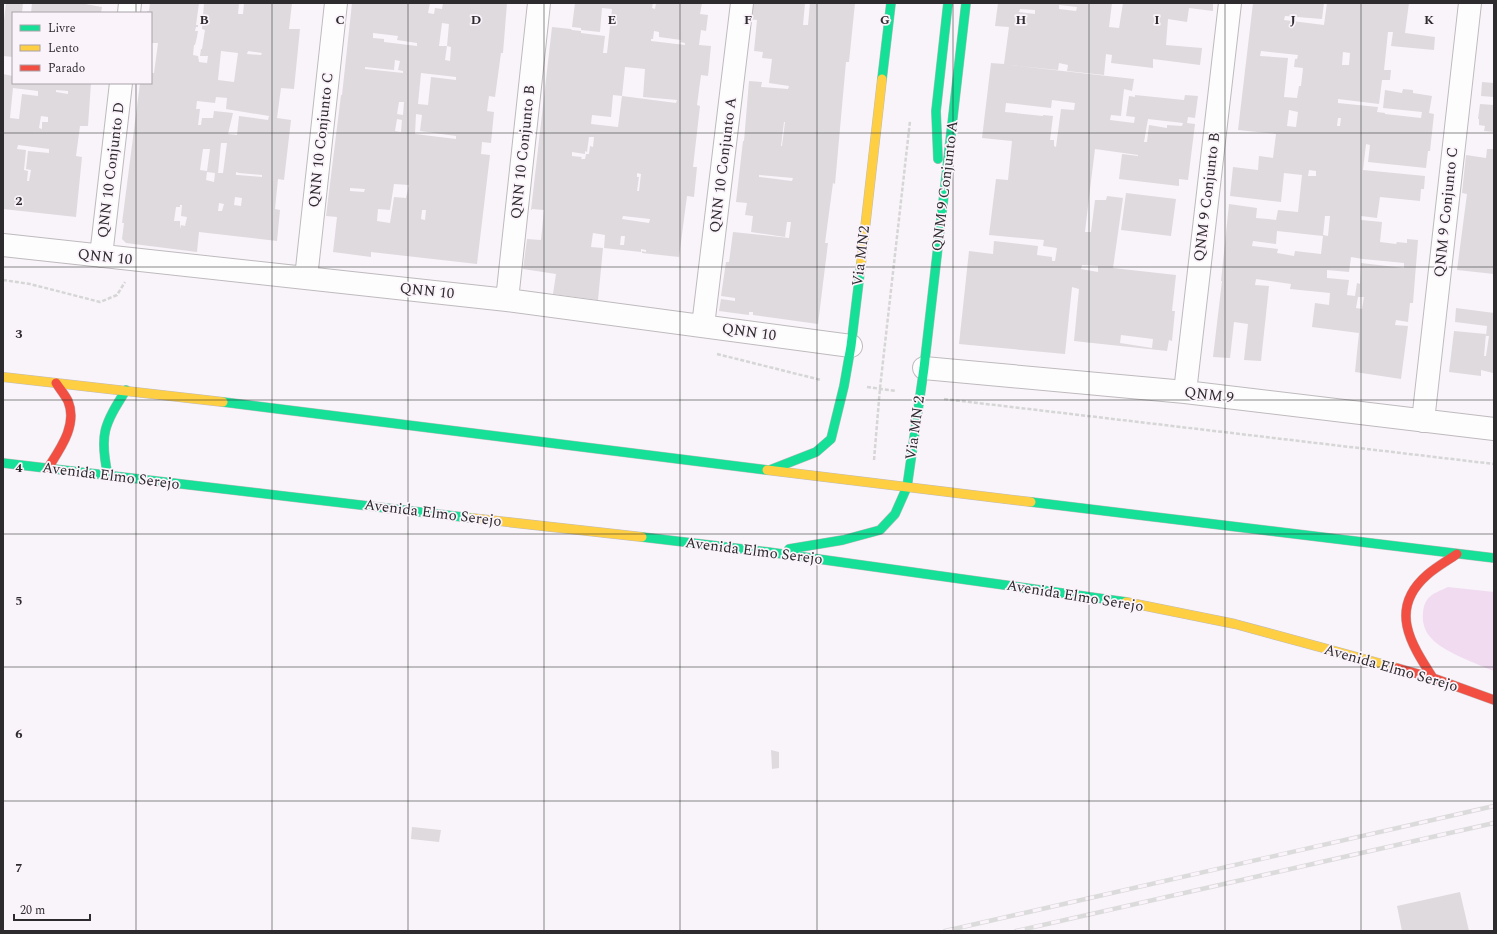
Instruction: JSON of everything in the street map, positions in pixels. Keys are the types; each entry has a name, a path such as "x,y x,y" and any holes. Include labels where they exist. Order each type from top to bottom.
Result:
{"main road":[{"name":"Via MN2","path":"770,470 816,452 832,439 844,386 850,346 891,3"},
{"path":"941,228 936,111 948,3"},
{"name":"QNM 9 Conjunto A","path":"924,368 966,3"},
{"name":"Via MN 2","path":"768,552 843,540 880,530 895,514 908,487 919,396 924,368"},
{"path":"3,377 126,390 872,483 1494,558"},
{"path":"48,468 65,441 70,426 71,413 69,402 56,382"},
{"path":"108,476 103,447 103,434 108,420 126,390"},
{"name":"Avenida Elmo Serejo","path":"3,463 768,552 1121,601 1235,624 1433,678 1494,700"},
{"path":"1433,678 1412,644 1405,625 1405,614 1410,599 1418,584 1457,554"}],"street":[{"name":"QNN 10 Conjunto C","path":"306,278 336,3"},
{"name":"QNN 10 Conjunto B","path":"507,300 540,3"},
{"name":"QNN 10 Conjunto A","path":"703,326 742,3"},
{"name":"QNM 9 Conjunto B","path":"1185,392 1230,3"},
{"name":"QNM 9 Conjunto C","path":"1423,421 1470,3"},
{"name":"QNN 10 Conjunto D","path":"101,256 121,84"},
{"name":"QNN 10","path":"3,245 507,300 850,346"},
{"name":"QNM 9","path":"924,368 1185,392 1494,429"}],"path":[{"path":"872,483 880,388 911,118"},
{"path":"3,280 30,284 100,302 117,295 129,276"},
{"path":"713,353 844,386 880,388 919,396 1494,464"}],"shaded area":[{"path":"1448,587 1494,592 1494,671 1461,657 1437,644 1426,630 1423,617 1427,599"}],"building":[{"path":"6,3 23,3 22,12 12,12 12,57 3,56"},
{"path":"32,3 85,3 102,7 101,12 31,12"},
{"path":"150,3 199,3 196,25 198,25 198,27 196,27 195,31 198,31 193,55 198,56 199,62 207,63 208,56 200,56 205,30 202,29 204,3 239,3 238,14 243,14 244,3 292,3 289,29 300,29 294,89 281,88 277,118 291,120 284,180 278,179 275,209 280,210 277,241 199,232 197,252 126,243 122,239 124,223 122,223 140,84 152,84 152,73 154,73 158,43 152,43 152,12 147,11 149,11","holes":["221,51 238,53 234,82 218,80","248,51 262,53 261,55 247,54","216,97 227,98 226,109 269,116 268,120 239,116 237,135 228,134 233,113 214,111 213,118 202,118 201,125 198,125 200,109 196,109 197,101 215,103","221,143 227,143 223,173 218,173","203,149 210,149 207,171 200,170","207,172 215,173 214,182 206,180","236,172 262,175 262,177 236,175","235,197 242,198 241,206 234,205","219,203 224,204 222,211 218,211","180,205 182,205 181,216 187,217 185,226 181,225 180,229 180,221 174,221 176,207 180,207"]},
{"path":"352,3 430,3 428,13 434,14 435,8 442,9 443,3 507,3 503,53 501,53 495,97 489,96 487,111 494,112 491,143 482,142 481,154 490,155 477,264 371,252 371,257 333,252 337,217 326,216 342,95","holes":["442,23 449,24 447,46 439,46","373,33 398,36 397,40 417,43 417,46 384,42 384,39 373,38","447,46 451,47 450,61 445,60","395,60 400,61 398,70 403,71 403,73 365,69 365,67 394,70","421,73 456,77 456,80 431,77 428,105 418,104","399,102 404,102 403,115 397,114","416,114 422,115 420,131 456,136 456,139 415,134","397,119 402,120 401,132 395,131","394,184 409,185 406,198 394,197 390,223 377,221 378,209 390,210","350,188 365,189 364,192 350,191","422,210 426,210 425,220 421,219"]},
{"path":"575,3 653,3 652,8 655,9 656,3 702,3 700,14 708,15 706,31 701,30 699,45 711,46 708,76 701,75 697,105 700,106 693,167 697,167 694,197 687,196 679,257 642,253 642,251 646,252 646,250 641,249 641,252 604,248 605,235 593,233 591,247 603,248 598,300 553,294 556,274 523,269 527,239 541,240 544,210 531,210 552,27 571,29 581,31 581,33 605,36 603,53 607,53 612,9 602,8 600,32 581,30 581,28 572,27","holes":["654,31 659,32 659,37 681,40 680,42 685,43 685,45 651,41 651,39 653,39","625,67 645,69 643,97 677,100 676,103 622,96","613,95 622,96 618,127 591,124 592,115 611,117","589,137 594,137 593,147 590,146 589,154 586,154 585,159 581,159 582,157 572,156 572,152 585,154 585,151 587,152","637,173 641,174 639,191 637,191 639,177 637,177","623,216 650,219 649,223 622,219","621,236 625,236 624,245 620,245"]},
{"path":"751,3 805,3 803,25 808,25 810,3 855,3 849,62 846,62 835,184 833,183 825,243 828,243 818,324 753,315 753,312 749,312 749,315 719,311 721,299 735,301 735,298 721,296 726,262 729,262 733,232 789,238 791,222 787,222 785,237 751,232 753,216 745,215 747,203 736,202 744,141 749,81 762,82 761,87 788,89 789,86 769,83 772,59 762,58 763,52 754,51 757,20 749,19","holes":["784,122 785,122 781,146","759,175 793,178 792,181 759,177"]},
{"path":"998,3 1112,3 1109,27 1119,28 1123,3 1213,3 1213,11 1189,8 1187,22 1168,19 1166,45 1202,48 1200,65 1153,59 1153,68 1111,63 1112,55 1106,54 1104,75 1067,71 1068,65 1059,63 1058,70 1010,65 1134,79 1132,91 1124,89 1121,116 1111,115 1110,120 1134,123 1135,117 1126,116 1129,96 1135,97 1135,95 1184,100 1185,95 1198,96 1195,118 1188,117 1187,123 1195,124 1188,180 1179,179 1179,186 1119,179 1122,154 1138,155 1095,149 1090,189 1085,232 1091,232 1095,200 1106,200 1107,196 1123,198 1113,268 1176,275 1172,311 1175,311 1172,341 1169,340 1167,351 1074,341 1079,289 1072,287 1065,354 959,344 969,251 993,254 994,241 1038,246 1037,255 1052,257 1052,261 1055,261 1057,248 1043,246 1044,240 989,235 996,179 1008,180 1012,141 982,138 991,63 1004,64 1009,27 995,26","holes":["1059,5 1077,7 1076,11 1059,9","1020,9 1035,10 1035,14 1019,12","1052,100 1075,103 1074,110 1061,109 1056,147 1054,146 1054,140 1050,140 1053,116 1005,112 1006,103 1051,108","1148,119 1183,123 1182,126 1167,125 1167,128 1149,125 1147,142 1144,142","1082,265 1098,266 1098,272 1081,269","1121,335 1153,339 1152,348 1120,343"]},
{"path":"1253,3 1324,3 1322,19 1285,16 1284,20 1324,25 1327,3 1409,3 1405,33 1435,37 1434,50 1391,46 1393,32 1388,32 1384,70 1391,70 1390,80 1382,80 1379,104 1338,99 1338,103 1378,107 1377,112 1385,114 1421,118 1422,112 1383,108 1385,90 1402,93 1403,89 1413,90 1413,93 1432,96 1429,113 1434,114 1430,151 1428,151 1426,168 1368,162 1370,145 1366,144 1363,170 1425,176 1424,189 1421,189 1420,201 1380,197 1377,218 1361,216 1361,220 1382,222 1380,242 1396,244 1397,242 1407,243 1407,239 1418,240 1413,303 1410,303 1408,322 1396,320 1395,325 1408,326 1401,379 1355,372 1359,333 1312,327 1315,303 1329,305 1330,293 1290,289 1291,284 1256,279 1255,285 1269,286 1261,361 1244,360 1248,324 1234,322 1230,358 1213,357 1229,204 1257,208 1256,218 1276,220 1278,210 1298,212 1302,175 1284,173 1281,202 1230,196 1233,167 1258,170 1259,156 1273,158 1276,134 1238,130","holes":["1261,51 1298,55 1297,59 1295,59 1294,67 1303,68 1301,86 1299,86 1297,98 1284,97 1288,58 1260,56","1343,52 1350,53 1349,65 1342,65","1289,110 1298,112 1296,127 1287,126","1338,118 1341,118 1340,126 1337,126","1309,170 1316,171 1316,176 1308,176","1325,216 1330,216 1328,236 1323,235","1277,231 1323,236 1321,254 1295,251 1294,256 1277,253 1278,249 1252,246 1253,241 1276,244","1351,257 1404,263 1404,268 1361,263 1360,284 1357,283 1355,296 1347,295 1349,280 1327,278 1327,270 1349,272","1358,297 1364,297 1362,309 1356,308"]},
{"path":"3,74 12,76 12,84 91,84 88,126 80,126 76,156 82,157 76,217 3,209","holes":["13,88 38,91 38,96 22,94 19,119 10,118","56,90 68,91 68,94 56,92","41,116 48,117 48,122 42,122 42,129 39,128","18,145 49,149 49,153 28,151 26,169 31,170 29,181 27,181 28,171 24,170 26,150 17,149"]},
{"path":"1482,82 1494,83 1494,97 1481,96"},
{"path":"1480,104 1494,105 1494,132 1484,131 1485,126 1479,125 1478,119"},
{"path":"1493,145 1494,274 1457,270 1467,194 1462,193 1466,155 1486,158 1487,149 1493,149"},
{"path":"1126,193 1176,199 1171,236 1121,230"},
{"path":"1456,308 1494,313 1493,373 1481,370 1481,376 1449,372 1454,331 1486,334 1484,356 1486,356 1489,336 1486,336 1487,326 1455,322"},
{"path":"771,750 779,752 779,768 772,769"},
{"path":"412,827 441,830 439,842 411,839"},
{"path":"1460,892 1469,931 1402,931 1397,906"}],"railway":[{"path":"945,931 1494,806"},
{"path":"1016,931 1494,823"}],"traffic: fast":[{"path":"882,79 891,3"},
{"path":"938,159 936,111 948,3"},
{"path":"907,487 924,368 966,3"},
{"path":"770,470 816,452 831,439 844,386 851,346 861,264"},
{"path":"108,476 104,450 105,430 113,412 126,390"},
{"path":"223,402 767,470"},
{"path":"3,463 471,518"},
{"path":"789,549 843,540 880,530 895,514 907,487"},
{"path":"1031,502 1494,558"},
{"path":"642,537 768,552 1126,602"}],"traffic: slow":[{"path":"861,264 882,79"},
{"path":"3,377 223,402"},
{"path":"767,470 1031,502"},
{"path":"471,518 642,537"},
{"path":"1126,602 1235,624 1397,668"}],"traffic: jam":[{"path":"48,468 62,445 71,419 71,410 68,401 56,383"},
{"path":"1433,678 1411,639 1407,626 1406,614 1408,601 1415,588 1427,575 1457,554"},
{"path":"1397,668 1433,678 1494,700"}]}
